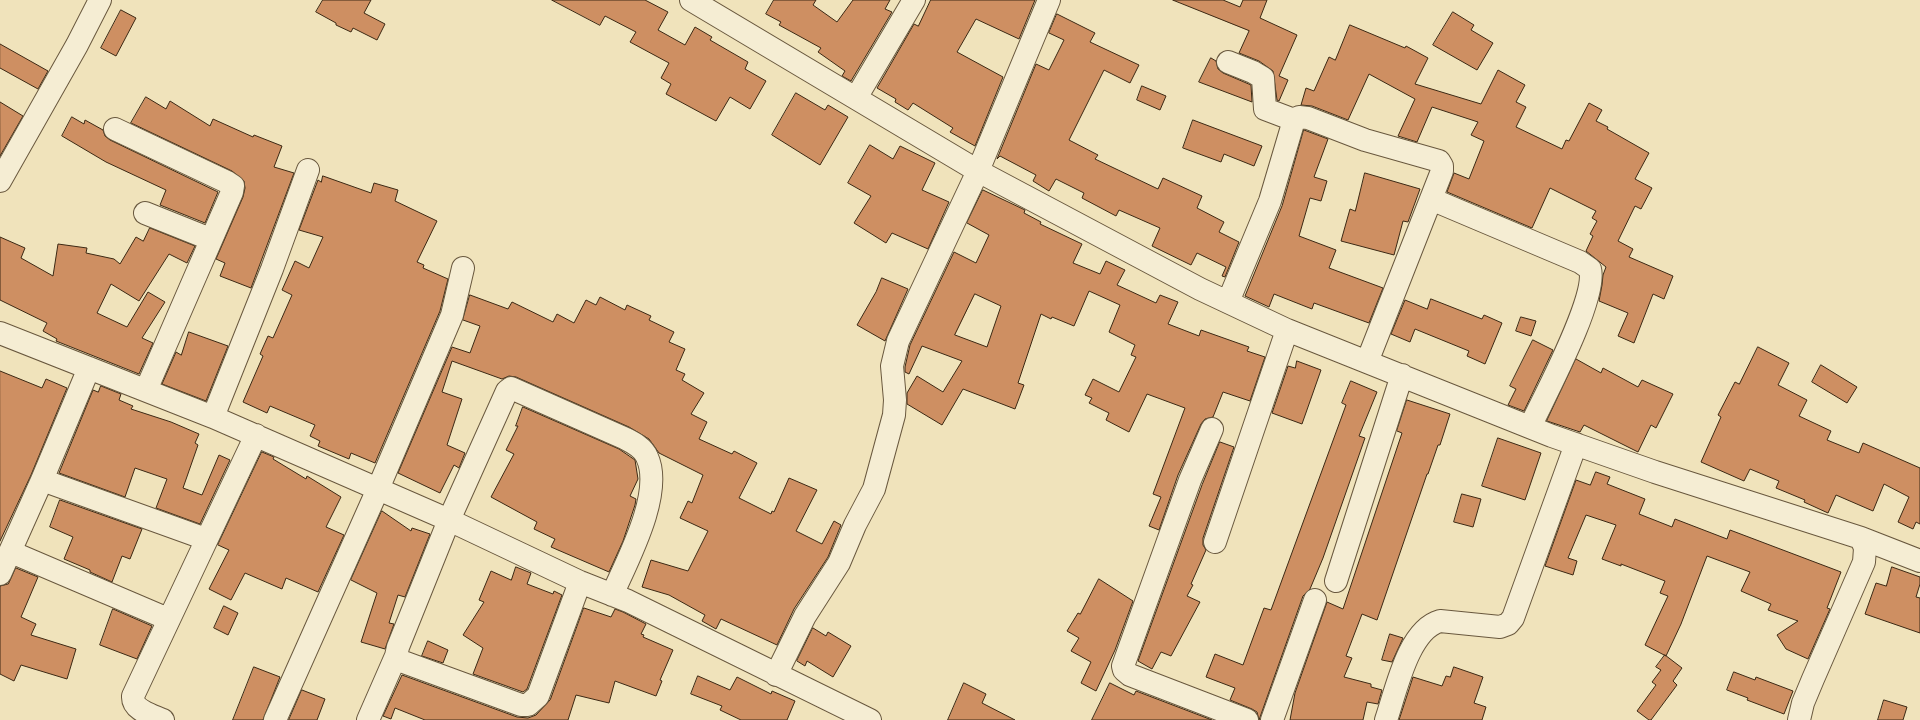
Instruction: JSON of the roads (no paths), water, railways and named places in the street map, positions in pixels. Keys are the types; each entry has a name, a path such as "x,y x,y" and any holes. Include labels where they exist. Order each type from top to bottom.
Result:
{"street":[{"path":"0,181 77,45 100,0"},
{"path":"690,0 978,171 1228,302 1287,330 1576,444 1655,472 1861,538 1920,561"},
{"path":"856,98 914,0"},
{"path":"776,675 805,616 839,563 855,525 874,489 894,415 895,400 892,366 898,342 978,171 1049,0"},
{"path":"1228,62 1254,72 1263,78 1265,109 1294,120"},
{"path":"1228,302 1270,201 1294,120 1299,117 1308,118 1364,140 1439,161 1442,166 1442,171 1367,362"},
{"path":"115,128 227,182 232,186 232,192 146,390"},
{"path":"213,417 272,269 308,170"},
{"path":"1431,199 1580,262 1590,269 1591,284 1584,309 1530,427"},
{"path":"145,213 210,240"},
{"path":"275,720 378,489 452,314 463,268"},
{"path":"1215,542 1287,330"},
{"path":"0,333 213,417 449,520 580,582 612,594 870,720"},
{"path":"0,574 11,552 89,368"},
{"path":"1336,581 1402,375"},
{"path":"368,720 396,656 398,647 449,520 506,390 511,388 624,438 635,444 647,456 651,476 650,493 639,533 612,594"},
{"path":"1212,429 1190,480 1123,666 1124,670 1130,675 1247,720"},
{"path":"163,720 136,706 132,702 133,696 256,435"},
{"path":"1386,720 1410,650 1421,633 1433,623 1440,621 1500,627 1508,624 1513,618 1576,444"},
{"path":"42,480 206,539"},
{"path":"1799,720 1813,679 1864,562 1865,548 1861,538"},
{"path":"11,552 168,619"},
{"path":"396,656 398,660 402,662 521,705 528,705 538,696 580,582"},
{"path":"1272,720 1315,600"}]}
